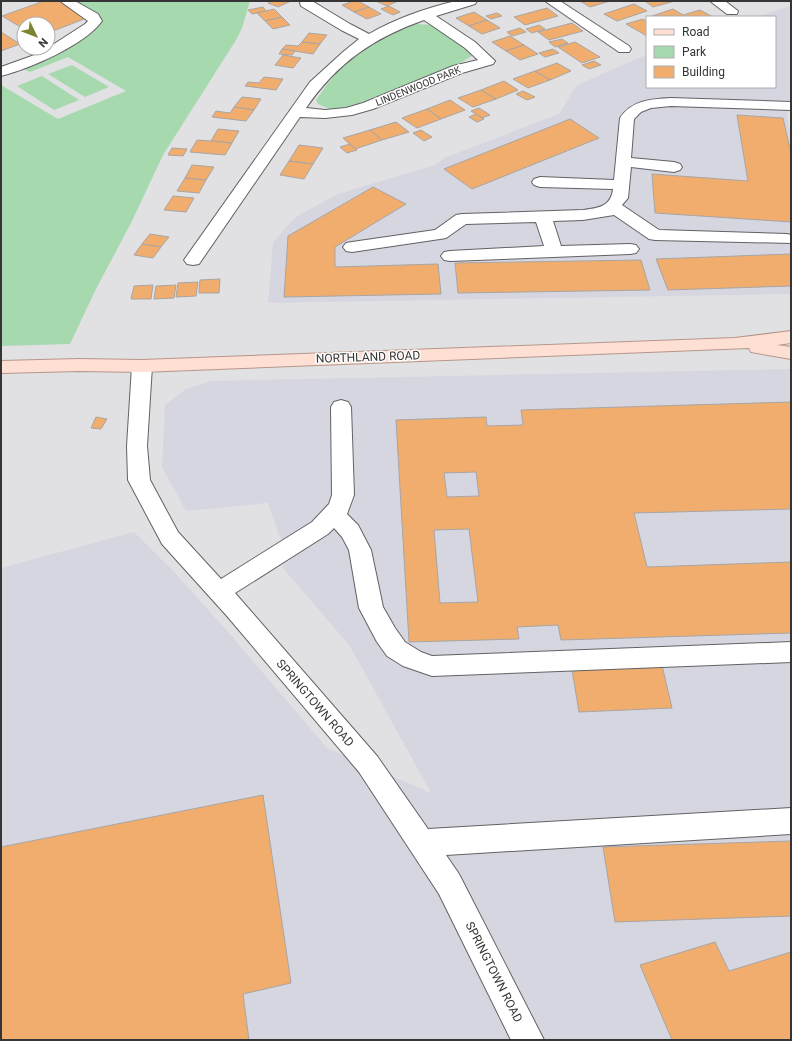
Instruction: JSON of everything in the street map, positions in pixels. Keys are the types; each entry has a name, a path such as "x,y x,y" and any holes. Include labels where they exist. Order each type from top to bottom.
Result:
{"main road":[{"name":"NORTHLAND ROAD","path":"1,367 79,365 142,366 735,344 791,337"},
{"name":"NORTHLAND ROAD","path":"735,344 791,353"}],"street":[{"path":"1,72 45,56 90,27 95,22 93,17 66,1"},
{"path":"193,260 296,112 316,85 341,60 370,38 395,26 471,1"},
{"path":"551,1 624,49"},
{"path":"716,1 732,11"},
{"path":"306,3 336,22 358,34 370,38"},
{"name":"LINDENWOOD PARK","path":"296,112 324,114 347,112 368,106 458,69 493,64 470,45 426,15"},
{"path":"352,247 440,234 462,219 583,215 607,212 620,198 627,118 636,110 648,104 671,102 791,106"},
{"path":"623,162 674,167"},
{"path":"540,182 622,184"},
{"path":"612,206 655,236 787,239"},
{"path":"543,216 554,251"},
{"path":"450,256 630,249"},
{"name":"SPRINGTOWN ROAD","path":"142,366 137,446 139,480 170,538 219,592 368,764 449,884 528,1040"},
{"path":"219,592 320,528 339,508 343,495 341,407"},
{"path":"334,514 350,531 360,550 371,608 386,635 396,649 412,659 432,666 791,652"},
{"path":"422,843 791,821"}],"shaded area":[{"path":"791,6 791,96 787,116 791,136 791,294 268,303 273,243 287,226 299,215 338,194 435,165 444,158 559,114 577,85 639,58 646,55 646,88 776,88 776,16 759,16"},
{"path":"791,369 791,1040 1,1040 1,568 134,532 176,574 228,632 327,748 431,793 350,646 282,567 294,557 279,535 268,503 186,511 162,467 165,405 186,389 211,381"}],"green space":[{"path":"70,1 250,1 242,28 236,40 163,155 131,223 95,291 70,344 1,346 1,85 58,119 126,91 68,57 30,72 23,69 44,56 56,56 56,48 99,21"},
{"path":"415,24 434,25 472,51 472,56 462,62 347,108 330,109 318,104 316,100 346,62 374,42 405,27"},
{"path":"72,65 109,87 85,97 48,74"},
{"path":"42,76 79,100 54,110 17,86"}],"building":[{"path":"44,1 60,1 89,17 56,30 56,16 16,16 16,24 2,16"},
{"path":"272,1 291,1 278,7 268,3"},
{"path":"358,1 369,7 354,12 342,5"},
{"path":"376,1 398,1 387,6"},
{"path":"580,1 610,1 590,7"},
{"path":"645,1 675,1 653,7"},
{"path":"634,4 647,11 617,21 604,14"},
{"path":"389,6 400,12 393,15 381,9"},
{"path":"263,7 266,11 252,14 248,10"},
{"path":"369,7 381,14 367,19 354,12"},
{"path":"547,8 558,16 525,25 514,17"},
{"path":"274,9 282,17 265,21 257,13"},
{"path":"673,9 683,15 700,10 711,16 652,16"},
{"path":"474,12 487,20 469,26 456,18"},
{"path":"497,13 502,16 491,19 486,16"},
{"path":"282,17 290,25 273,29 265,21"},
{"path":"643,19 646,21 646,35 626,24"},
{"path":"487,20 500,28 482,34 469,26"},
{"path":"572,23 583,31 549,40 538,32"},
{"path":"539,25 545,29 532,33 526,29"},
{"path":"520,28 526,32 512,36 507,32"},
{"path":"1,32 16,41 16,45 1,51"},
{"path":"309,33 327,35 320,44 302,42"},
{"path":"510,36 524,45 506,51 492,42"},
{"path":"562,39 568,43 555,47 549,42"},
{"path":"302,42 320,44 313,54 282,49 286,45 298,46"},
{"path":"575,42 600,57 582,63 558,47"},
{"path":"524,45 538,54 520,60 506,51"},
{"path":"282,49 295,51 292,55 279,54"},
{"path":"553,49 559,53 545,57 539,53"},
{"path":"283,55 301,58 293,68 275,65"},
{"path":"594,61 601,65 589,69 582,65"},
{"path":"557,63 571,71 550,80 535,71"},
{"path":"535,71 550,80 528,88 513,79"},
{"path":"264,77 283,79 276,90 245,86 248,82 259,83"},
{"path":"504,81 518,90 496,99 481,90"},
{"path":"481,90 496,99 473,107 458,98"},
{"path":"523,91 535,97 527,100 516,94"},
{"path":"242,97 261,99 254,110 234,107"},
{"path":"450,100 465,110 441,119 427,109"},
{"path":"234,107 254,110 246,121 212,117 216,111 230,113"},
{"path":"479,108 490,115 482,118 471,111"},
{"path":"427,109 441,119 417,128 402,118"},
{"path":"476,114 484,119 477,122 469,117"},
{"path":"737,115 783,118 791,153 791,222 655,213 652,174 748,181"},
{"path":"570,119 599,138 472,189 444,169"},
{"path":"396,122 409,132 382,140 370,130"},
{"path":"218,129 239,131 232,143 211,141"},
{"path":"370,130 382,140 355,149 343,138"},
{"path":"421,130 432,137 424,141 413,133"},
{"path":"197,140 232,143 225,155 190,152"},
{"path":"350,144 357,150 347,153 340,147"},
{"path":"299,145 323,148 313,164 289,161"},
{"path":"172,148 187,149 183,156 168,155"},
{"path":"289,161 313,164 304,179 280,175"},
{"path":"192,165 214,167 206,180 185,178"},
{"path":"185,178 206,180 199,193 177,191"},
{"path":"373,187 406,204 335,247 335,267 438,264 441,294 284,297 288,236"},
{"path":"173,196 194,198 186,212 164,210"},
{"path":"150,234 169,237 161,247 142,244"},
{"path":"142,244 161,247 153,258 134,255"},
{"path":"791,254 791,286 668,290 656,259"},
{"path":"641,260 650,290 458,293 455,263"},
{"path":"220,279 219,293 199,293 200,280"},
{"path":"198,282 196,296 176,297 178,283"},
{"path":"153,285 151,299 131,299 134,286"},
{"path":"176,285 174,298 154,299 156,286"},
{"path":"791,402 791,509 634,513 647,567 791,562 791,633 561,640 558,625 517,627 519,639 409,642 396,420 486,417 487,426 523,425 521,410","holes":["476,472 479,496 447,497 444,473","469,529 478,602 440,603 434,530"]},
{"path":"96,417 107,419 101,429 91,428"},
{"path":"661,661 672,708 579,712 571,664"},
{"path":"263,795 291,983 243,994 249,1040 1,1040 1,847"},
{"path":"791,841 791,916 615,922 603,847"},
{"path":"715,942 729,971 791,952 791,1040 672,1040 640,965"}]}
